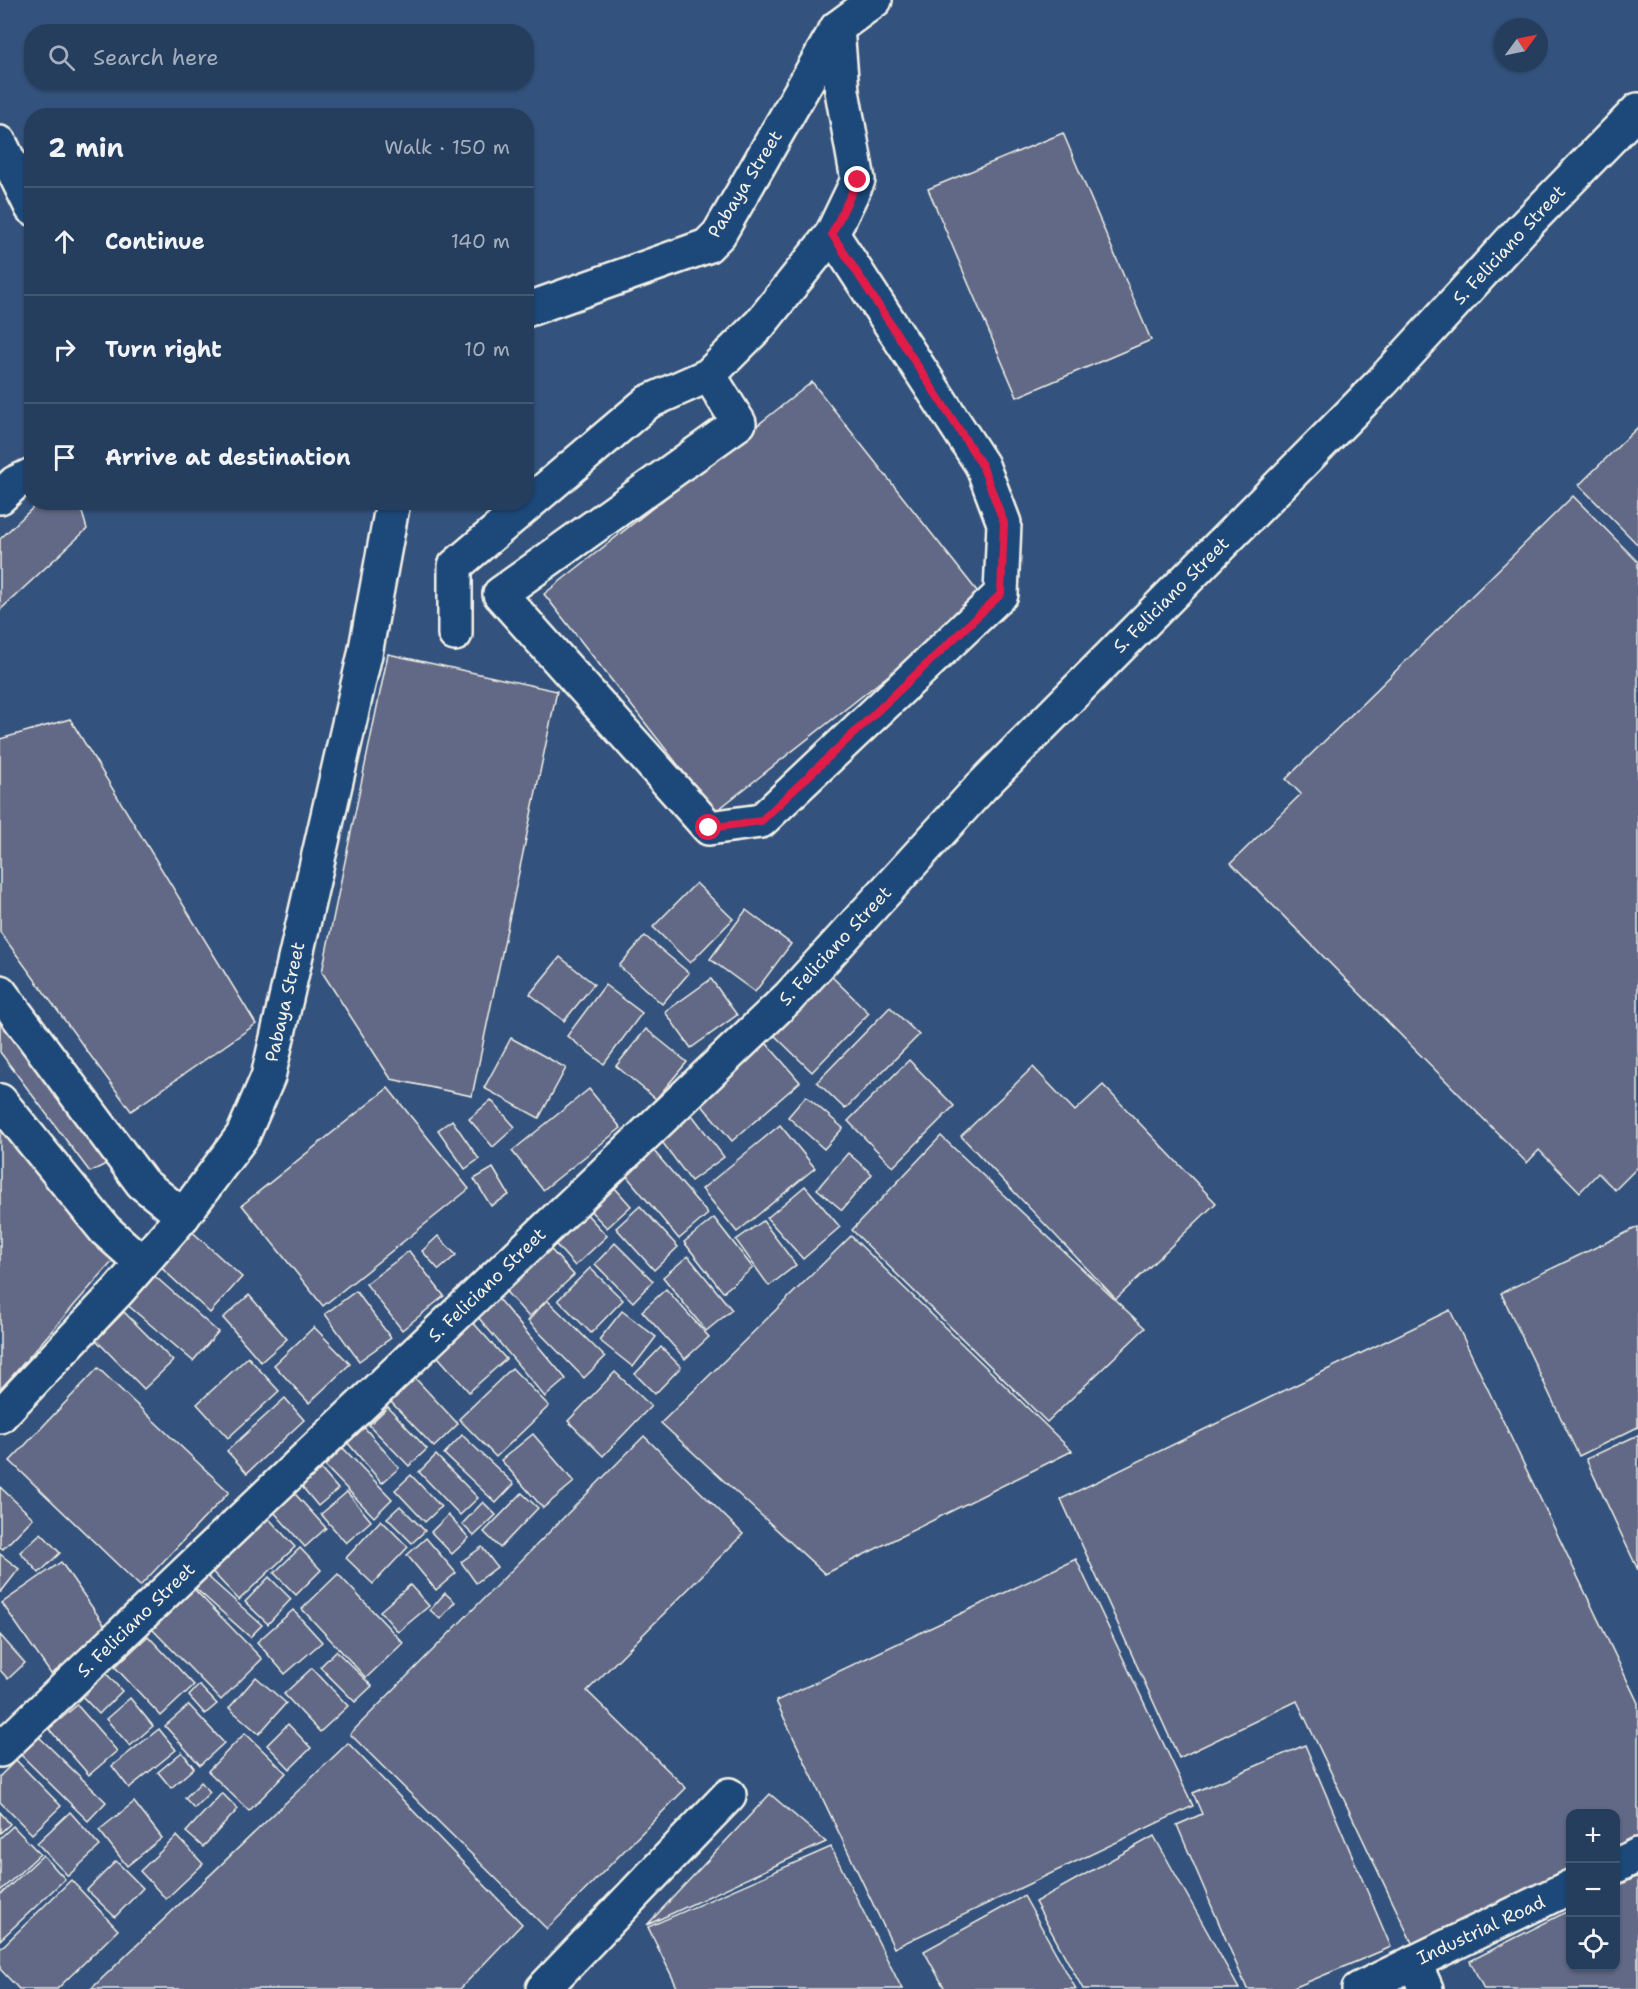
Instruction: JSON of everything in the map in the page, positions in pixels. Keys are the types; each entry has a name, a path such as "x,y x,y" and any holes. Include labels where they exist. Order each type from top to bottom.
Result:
{"street":[{"name":"Pabaya Street","path":"534,307 707,246 719,234 837,28 875,0"},
{"path":"534,499 648,402 709,375 760,324 832,234 858,180 842,90 837,28"},
{"name":"S. Feliciano Street","path":"0,1750 789,997 981,787 1382,382 1521,230 1638,110"},
{"path":"0,143 24,192"},
{"path":"709,375 739,423 500,594 709,828 761,821 1001,594 1004,523 982,465 832,234"},
{"path":"0,497 15,483 24,479"},
{"name":"Pabaya Street","path":"0,1416 183,1216 243,1135 268,1077 365,654 392,510"},
{"path":"455,634 455,566 521,510"},
{"path":"0,992 142,1183 183,1216"},
{"path":"0,1101 105,1230 142,1263"},
{"path":"543,1989 729,1795"},
{"path":"1620,1864 1638,1855"},
{"name":"Industrial Road","path":"1359,1989 1420,1976 1566,1889"}],"building":[{"path":"1063,133 1151,340 1017,397 928,189"},
{"path":"812,382 984,600 715,812 544,594"},
{"path":"1638,427 1638,545 1579,485"},
{"path":"1573,496 1638,562 1638,1167 1615,1190 1598,1173 1580,1192 1539,1150 1527,1163 1231,863 1301,794 1286,779"},
{"path":"31,510 81,510 87,529 0,610 0,539"},
{"path":"388,654 557,691 472,1096 391,1079 322,972"},
{"path":"70,719 256,1024 131,1111 0,932 0,739"},
{"path":"696,883 733,919 690,963 653,927"},
{"path":"746,910 791,944 755,992 710,959"},
{"path":"645,936 689,973 662,1004 619,966"},
{"path":"560,957 594,984 564,1021 530,994"},
{"path":"827,972 869,1013 812,1072 770,1031"},
{"path":"711,979 737,1015 691,1048 665,1012"},
{"path":"605,985 642,1013 604,1064 567,1036"},
{"path":"0,998 116,1159 90,1172 0,1052"},
{"path":"890,1007 919,1035 845,1109 817,1082"},
{"path":"646,1029 687,1062 656,1099 616,1066"},
{"path":"761,1037 800,1082 732,1141 694,1096"},
{"path":"511,1038 566,1068 539,1118 484,1088"},
{"path":"909,1060 954,1106 893,1167 848,1121"},
{"path":"1033,1067 1075,1111 1103,1085 1216,1203 1116,1299 961,1136"},
{"path":"388,1088 469,1189 323,1306 242,1205"},
{"path":"589,1089 621,1128 543,1190 512,1151"},
{"path":"806,1096 843,1128 824,1149 788,1117"},
{"path":"491,1100 515,1127 493,1147 469,1119"},
{"path":"689,1111 724,1157 691,1181 657,1135"},
{"path":"0,1113 119,1254 0,1390"},
{"path":"452,1120 479,1159 465,1169 438,1130"},
{"path":"780,1125 815,1168 737,1232 702,1189"},
{"path":"941,1136 1145,1328 1047,1422 852,1230"},
{"path":"653,1150 708,1214 679,1239 625,1174"},
{"path":"848,1153 872,1174 842,1210 817,1189"},
{"path":"493,1168 509,1195 491,1206 474,1179"},
{"path":"606,1178 631,1206 607,1228 581,1201"},
{"path":"805,1186 840,1227 803,1259 767,1218"},
{"path":"640,1206 678,1247 654,1270 616,1228"},
{"path":"581,1208 607,1236 575,1266 549,1237"},
{"path":"714,1218 753,1268 723,1292 684,1242"},
{"path":"763,1221 796,1265 769,1286 736,1240"},
{"path":"187,1227 242,1277 210,1313 155,1262"},
{"path":"1638,1227 1638,1427 1579,1456 1501,1293"},
{"path":"438,1236 456,1255 439,1270 422,1251"},
{"path":"851,1236 1072,1451 825,1574 661,1423"},
{"path":"544,1242 574,1275 529,1317 499,1284"},
{"path":"615,1243 653,1281 633,1302 595,1264"},
{"path":"409,1251 444,1296 402,1330 366,1284"},
{"path":"688,1256 732,1310 706,1331 663,1277"},
{"path":"590,1268 623,1300 591,1333 558,1300"},
{"path":"150,1272 218,1332 193,1361 124,1302"},
{"path":"666,1289 709,1337 685,1359 642,1311"},
{"path":"356,1291 391,1338 359,1361 325,1314"},
{"path":"494,1294 566,1379 545,1397 473,1311"},
{"path":"249,1295 287,1339 261,1362 223,1318"},
{"path":"547,1300 605,1357 584,1378 528,1321"},
{"path":"1450,1310 1638,1703 1638,1841 1620,1850 1620,1809 1566,1809 1566,1875 1414,1947 1297,1701 1179,1758 1061,1499"},
{"path":"622,1311 656,1337 633,1367 599,1340"},
{"path":"124,1312 173,1361 144,1389 96,1340"},
{"path":"468,1317 506,1359 469,1392 432,1350"},
{"path":"314,1327 350,1364 309,1403 274,1365"},
{"path":"661,1347 681,1367 655,1394 635,1374"},
{"path":"248,1357 279,1391 228,1438 197,1404"},
{"path":"98,1368 229,1492 140,1586 10,1461"},
{"path":"512,1368 549,1406 496,1457 459,1419"},
{"path":"615,1372 651,1406 603,1456 568,1421"},
{"path":"415,1378 458,1424 434,1447 390,1401"},
{"path":"285,1398 304,1420 247,1473 227,1451"},
{"path":"388,1407 427,1449 409,1466 369,1425"},
{"path":"358,1420 399,1468 382,1483 341,1435"},
{"path":"533,1434 574,1482 543,1508 501,1460"},
{"path":"462,1435 514,1484 496,1503 444,1454"},
{"path":"1638,1435 1638,1570 1586,1459"},
{"path":"644,1436 743,1534 587,1691 686,1788 547,1929 350,1734"},
{"path":"343,1448 392,1499 374,1517 325,1466"},
{"path":"436,1455 478,1498 460,1515 419,1472"},
{"path":"318,1466 338,1489 318,1506 299,1483"},
{"path":"411,1475 441,1507 425,1522 395,1490"},
{"path":"287,1485 326,1528 305,1547 266,1503"},
{"path":"0,1487 33,1518 3,1549 0,1547"},
{"path":"347,1492 371,1521 346,1543 321,1514"},
{"path":"522,1493 538,1508 500,1548 484,1532"},
{"path":"483,1502 496,1515 474,1536 462,1524"},
{"path":"400,1506 425,1531 412,1543 387,1518"},
{"path":"260,1509 295,1547 239,1600 204,1563"},
{"path":"448,1515 469,1538 452,1554 431,1532"},
{"path":"381,1520 408,1547 373,1584 346,1558"},
{"path":"41,1533 60,1553 39,1573 20,1552"},
{"path":"426,1538 456,1573 436,1590 407,1555"},
{"path":"482,1547 497,1567 476,1583 461,1562"},
{"path":"300,1548 321,1570 296,1595 274,1573"},
{"path":"0,1554 19,1569 1,1592 0,1591"},
{"path":"1076,1559 1193,1806 894,1948 776,1701"},
{"path":"61,1562 110,1633 51,1674 2,1603"},
{"path":"205,1574 262,1625 250,1637 194,1587"},
{"path":"338,1574 403,1643 366,1678 302,1609"},
{"path":"269,1577 291,1599 268,1624 245,1602"},
{"path":"410,1585 429,1606 398,1632 380,1611"},
{"path":"193,1588 262,1659 221,1700 152,1629"},
{"path":"445,1593 455,1602 440,1619 430,1610"},
{"path":"293,1610 322,1642 285,1674 257,1642"},
{"path":"0,1635 25,1663 8,1679 0,1670"},
{"path":"148,1636 194,1685 161,1716 115,1667"},
{"path":"336,1651 372,1686 355,1702 320,1667"},
{"path":"312,1668 348,1706 320,1732 284,1694"},
{"path":"104,1671 122,1691 99,1714 80,1694"},
{"path":"256,1677 286,1703 259,1734 229,1708"},
{"path":"199,1685 217,1704 205,1714 189,1696"},
{"path":"130,1698 153,1726 130,1746 106,1719"},
{"path":"77,1705 117,1751 89,1775 49,1729"},
{"path":"189,1705 224,1743 200,1765 165,1726"},
{"path":"288,1724 311,1748 290,1769 267,1745"},
{"path":"159,1729 176,1750 129,1788 112,1766"},
{"path":"245,1733 286,1773 249,1811 208,1771"},
{"path":"36,1734 106,1802 88,1821 18,1752"},
{"path":"348,1743 522,1924 460,1989 91,1989"},
{"path":"1305,1745 1391,1947 1291,1989 1247,1989 1177,1825 1202,1814 1193,1793"},
{"path":"182,1752 194,1768 171,1788 158,1772"},
{"path":"16,1760 61,1806 32,1834 0,1802 0,1776"},
{"path":"201,1782 210,1792 194,1808 185,1798"},
{"path":"222,1793 238,1809 203,1847 186,1832"},
{"path":"770,1794 826,1842 647,1925"},
{"path":"134,1802 162,1838 127,1866 99,1830"},
{"path":"0,1812 10,1824 0,1833"},
{"path":"70,1812 100,1846 68,1876 37,1843"},
{"path":"13,1826 40,1854 0,1891 0,1838"},
{"path":"177,1836 203,1864 166,1899 140,1871"},
{"path":"1154,1836 1239,1989 1083,1989 1035,1902"},
{"path":"831,1847 902,1989 678,1989 648,1927"},
{"path":"43,1855 65,1879 0,1940 0,1895"},
{"path":"116,1861 143,1888 115,1917 87,1890"},
{"path":"1638,1876 1638,1989 1484,1989 1470,1961 1566,1912 1566,1971 1620,1971 1620,1885"},
{"path":"71,1880 118,1930 57,1989 19,1989 0,1969 0,1949"},
{"path":"1024,1896 1076,1989 945,1989 924,1951"}],"route":[{"path":"709,828 761,821 1001,594 1004,523 982,465 832,234 858,180"}]}
